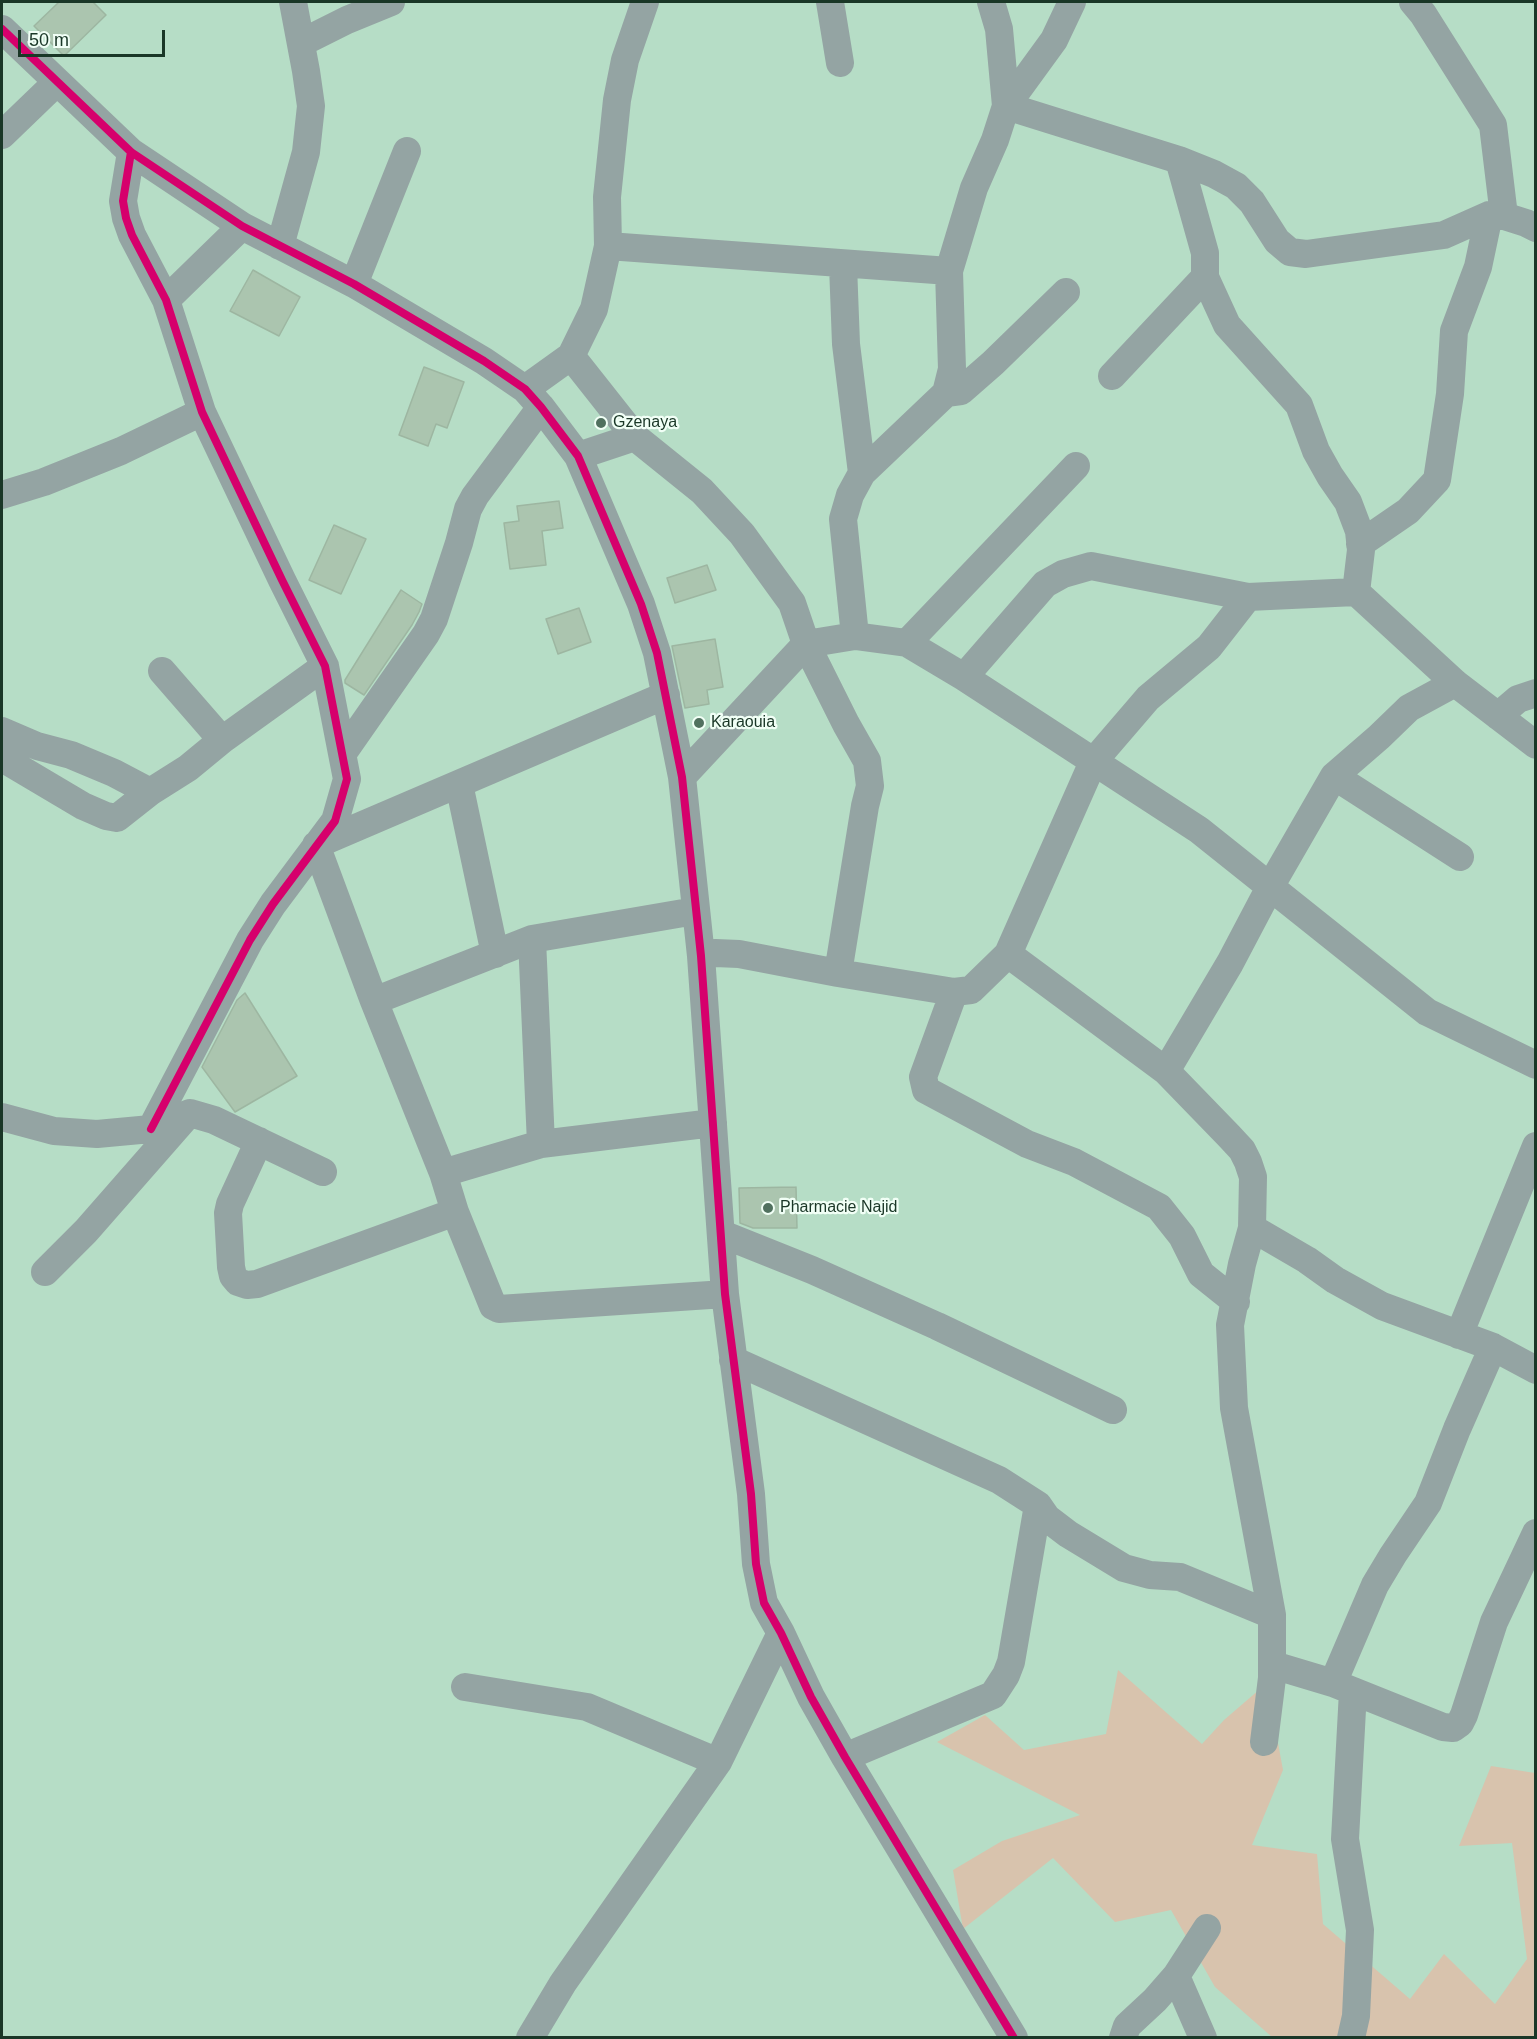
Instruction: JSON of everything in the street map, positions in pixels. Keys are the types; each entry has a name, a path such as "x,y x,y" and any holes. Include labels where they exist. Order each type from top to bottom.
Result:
{"street":[{"path":"280,246 306,152 311,106 293,2"},
{"path":"301,43 347,20 391,2"},
{"path":"343,753 426,634 434,619 468,508 533,398 571,356 594,309 608,246 607,197 617,100 625,60 645,2"},
{"path":"830,2 840,63"},
{"path":"991,2 999,30 1006,106"},
{"path":"946,393 952,369 949,272 974,188 995,140 1006,106 1054,39 1072,2"},
{"path":"1360,544 1408,511 1437,480 1450,394 1454,331 1496,215 1493,125 1423,14 1413,2"},
{"path":"2,29 131,152 242,226 354,284 484,362 533,398 578,456 641,604 657,653 682,777 701,956 725,1294 751,1494 756,1564 764,1604 781,1633 811,1697 845,1757 1014,2037"},
{"path":"2,135 57,82"},
{"path":"1006,106 1179,160 1214,174 1236,186 1252,202 1277,241 1290,252 1305,254 1444,235 1496,215 1526,222 1536,228"},
{"path":"354,284 407,151"},
{"path":"131,152 123,201 126,218 132,235 166,300 202,412 325,666 343,753 346,779 335,821 250,940 151,1129"},
{"path":"1179,160 1205,253 1205,278 1227,325 1299,405 1316,451 1348,502 1359,531 1356,592"},
{"path":"166,300 242,226"},
{"path":"608,246 949,272"},
{"path":"843,265 846,344 862,473"},
{"path":"1112,376 1205,278"},
{"path":"855,636 843,519 850,495 862,473 946,393 961,390 993,363 1066,292"},
{"path":"571,356 635,438 702,491 742,534 792,603 806,644 867,761 870,786 838,973"},
{"path":"2,495 44,482 121,451 202,412"},
{"path":"578,456 635,438"},
{"path":"907,643 1076,466"},
{"path":"964,677 1045,584 1064,574 1091,566 1248,597 1356,592 1455,684 1536,745"},
{"path":"701,956 715,953 739,954 954,992 971,990 1008,954 1093,762 1148,698 1209,647 1248,597"},
{"path":"682,777 806,644 855,636 907,643 964,677 1198,830 1427,1012 1536,1065"},
{"path":"2,758 83,806 117,818 325,666"},
{"path":"162,671 222,740"},
{"path":"1166,1071 1230,963 1270,887 1334,776 1409,708 1455,684"},
{"path":"1498,716 1518,699 1536,693"},
{"path":"316,845 666,695"},
{"path":"2,731 37,746 71,755 114,773 150,792"},
{"path":"1334,776 1460,858"},
{"path":"459,784 495,954"},
{"path":"316,845 374,1001 443,1173 455,1212 488,1299 493,1306 499,1309 725,1294"},
{"path":"374,1001 532,939 695,912"},
{"path":"532,939 541,1144"},
{"path":"1008,954 1166,1071 1242,1150 1253,1177 1252,1228 1230,1325 1234,1408 1272,1614 1273,1665 1264,1742"},
{"path":"954,992 923,1077 926,1090 1027,1144 1074,1162 1159,1207 1182,1236 1201,1274 1236,1302"},
{"path":"45,1272 86,1231 190,1113"},
{"path":"10,1124 75,1134 97,1134 151,1129 190,1113 214,1120 323,1172"},
{"path":"443,1173 541,1144 713,1123"},
{"path":"259,1141 228,1213 231,1266 233,1276 238,1282 247,1285 257,1284 455,1212"},
{"path":"1459,1335 1536,1146"},
{"path":"1252,1228 1307,1260 1335,1280 1382,1305 1493,1347 1536,1370"},
{"path":"722,1234 812,1270 937,1326 1113,1410"},
{"path":"1351,2037 1356,2016 1360,1930 1345,1839 1343,1687 1375,1586 1392,1555 1428,1503 1493,1347"},
{"path":"733,1360 999,1480 1038,1505 1047,1518 1068,1534 1124,1568 1150,1575 1180,1577 1272,1614"},
{"path":"845,1757 993,1695 1006,1675 1011,1662 1038,1505"},
{"path":"1273,1665 1343,1687 1443,1727 1454,1728 1460,1723 1469,1704 1494,1622 1536,1533"},
{"path":"530,2037 563,1983 718,1762 781,1633"},
{"path":"465,1687 587,1707 718,1762"},
{"path":"1123,2037 1127,2026 1176,1976 1207,1928"},
{"path":"1176,1976 1203,2037"}],"shaded area":[{"path":"1118,1670 1202,1744 1224,1720 1267,1683 1283,1770 1252,1845 1317,1854 1323,1924 1410,1999 1444,1954 1495,2004 1527,1959 1512,1843 1459,1846 1491,1766 1535,1773 1535,2037 1272,2037 1215,1987 1171,1910 1115,1922 1053,1858 963,1929 953,1870 1002,1841 1080,1815 937,1742 985,1715 1024,1750 1106,1734"}],"building":[{"path":"59,2 93,2 106,15 64,56 34,26"},
{"path":"253,270 300,297 279,336 230,311"},
{"path":"424,367 464,382 447,428 436,424 428,446 399,435"},
{"path":"559,501 563,528 542,531 546,565 510,569 504,523 519,521 517,506"},
{"path":"334,525 366,539 341,594 309,580"},
{"path":"707,565 716,590 675,603 667,578"},
{"path":"401,590 422,604 412,625 364,695 345,683 345,680"},
{"path":"579,608 591,642 558,654 546,619"},
{"path":"715,639 723,687 707,690 709,704 685,708 672,646"},
{"path":"245,993 297,1076 235,1112 202,1067 237,1000"},
{"name":"Pharmacie Najid","path":"796,1187 797,1228 753,1228 740,1223 739,1188"}],"cycle path":[{"path":"2,29 131,152 242,226 354,284 484,361 525,389 578,456 641,604 657,653 682,777 701,956 725,1294 751,1494 756,1564 764,1603 811,1697 845,1757 1014,2038"},
{"path":"131,152 123,201 126,218 132,235 166,300 202,412 325,666 347,779 335,821 273,904 250,940 151,1129"}],"place":[{"name":"Gzenaya","path":"601,423"},
{"name":"Karaouia","path":"699,723"},
{"name":"Pharmacie Najid","path":"768,1208"}]}
